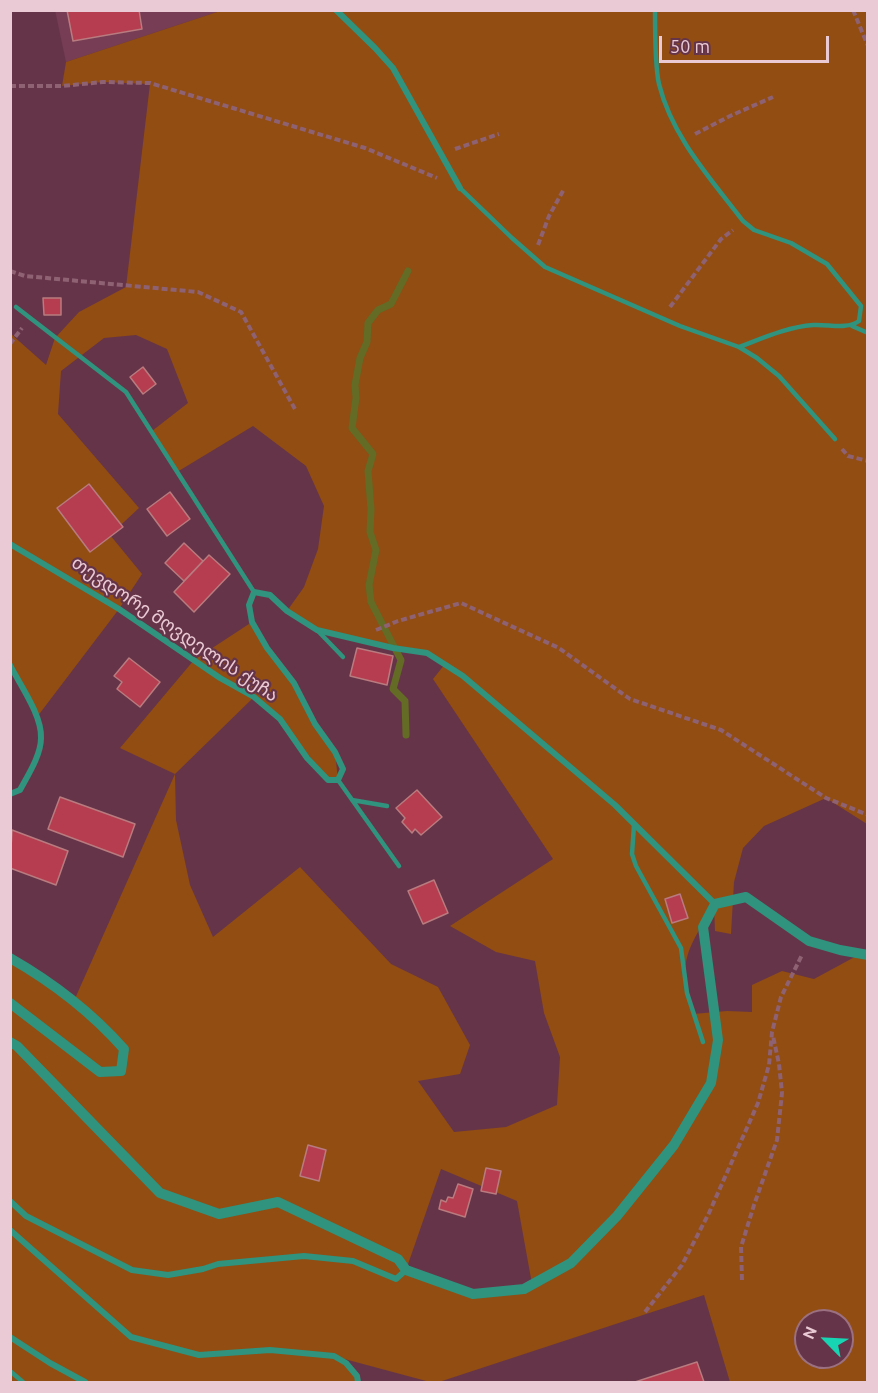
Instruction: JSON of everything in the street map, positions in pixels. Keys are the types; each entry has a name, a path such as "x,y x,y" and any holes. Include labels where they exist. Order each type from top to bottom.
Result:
{"street":[{"path":"336,10 393,68 460,188"},
{"name":"თევდორე მღვდელის ქუჩა","path":"10,544 119,609 220,678 254,697 280,719 307,758 328,780 338,780 343,769 335,752 315,724 294,683 267,648 252,622 249,605 254,592"},
{"path":"254,592 270,595 287,612 317,630 393,648 427,653 463,676 579,774 715,904"},
{"path":"10,665 37,717 41,738 34,764 20,790 10,794"},
{"path":"10,1042 160,1193 219,1214 278,1202 398,1259 406,1270 473,1294 524,1289 571,1263 617,1216 674,1145 711,1083 718,1040 703,927 715,904 746,897 809,941 867,955"},
{"path":"10,958 37,973 109,1032 124,1049 121,1071 100,1072 10,1003"},
{"path":"10,1201 26,1216 132,1270 168,1275 218,1264 304,1256 353,1261 396,1279 406,1270"},
{"path":"10,1230 131,1337 199,1356 270,1350 334,1356 346,1364 357,1376 358,1383"},
{"path":"10,1337 50,1364 85,1383"}],"lane":[{"path":"655,10 658,82 667,108 683,140 743,221 754,230 790,243 827,264 861,306 860,321 852,326"},
{"path":"460,188 545,267 662,318 739,347 758,358 779,376 835,439"},
{"path":"16,307 126,392 254,592"},
{"path":"739,347 796,328 813,325 852,326 867,333"},
{"path":"317,630 343,657"},
{"path":"338,780 399,866"},
{"path":"352,800 387,806"},
{"path":"634,825 632,854 636,866 681,948 687,993 703,1042"},
{"path":"10,1371 23,1383"}],"path":[{"path":"854,10 867,46"},
{"path":"10,86 62,86 103,82 150,83 365,148 460,188"},
{"path":"683,140 773,97"},
{"path":"442,153 499,134"},
{"path":"533,257 549,216 564,189"},
{"path":"662,318 721,239 743,221"},
{"path":"10,271 25,276 198,292 241,312 296,411"},
{"path":"10,344 29,317"},
{"path":"835,439 848,456 867,461"},
{"path":"369,632 461,603 559,648 630,699 721,730 826,798 867,815"},
{"path":"645,1312 682,1265 709,1213 758,1103 769,1065 772,1032 781,998 809,941"},
{"path":"742,1280 741,1247 777,1140 782,1093 772,1032"}],"shaded area":[{"path":"55,10 220,11 66,62"},
{"path":"220,11 867,11 867,824 826,798 764,826 743,848 734,882 731,934 715,931 714,905 691,945 685,968 688,996 693,1014 727,1011 752,1012 752,985 782,971 814,979 862,953 867,958 867,1382 730,1382 704,1295 439,1382 430,1382 337,1357 346,1363 358,1382 11,1382 11,960 73,1003 175,774 176,820 190,885 213,937 300,867 391,964 438,987 470,1045 460,1074 418,1081 454,1132 506,1127 557,1105 560,1057 544,1013 535,961 496,952 450,926 553,859 433,679 445,664 427,653 317,630 287,611 304,587 318,549 324,506 306,466 253,426 177,472 152,431 188,403 167,349 136,335 104,338 61,371 58,414 139,508 110,535 142,574 119,609 37,717 11,665 11,334 46,365 55,338 79,312 126,287 150,84 103,82 62,86 66,62","holes":["441,1169 517,1201 532,1284 462,1294 406,1270"]},
{"path":"252,622 294,683 315,724 335,752 338,780 328,780 280,719 254,697 175,774 120,748 194,660"}],"building":[{"path":"67,10 139,10 142,29 73,41"},
{"path":"43,298 61,298 61,315 44,315"},
{"path":"143,367 156,384 143,394 130,377"},
{"path":"89,484 123,527 90,552 57,508"},
{"path":"170,492 190,519 167,536 147,509"},
{"path":"184,543 203,561 184,581 165,563"},
{"path":"209,555 230,574 194,612 174,592"},
{"path":"357,648 393,656 387,685 350,676"},
{"path":"129,658 160,682 140,707 117,689 122,682 114,676"},
{"path":"417,790 442,817 421,835 415,829 412,833 402,822 405,818 396,808"},
{"path":"60,797 135,824 123,857 48,829"},
{"path":"12,830 68,851 56,885 10,868"},
{"path":"434,880 448,913 423,924 408,891"},
{"path":"680,894 688,918 672,923 665,899"},
{"path":"308,1145 326,1150 319,1181 300,1176"},
{"path":"486,1168 501,1171 496,1194 481,1191"},
{"path":"458,1184 473,1189 465,1217 439,1209 441,1200 446,1202 448,1197 453,1198"},
{"path":"697,1362 704,1382 635,1382"}],"waterway":[{"path":"406,735 405,701 393,689 401,660 371,602 369,585 376,550 370,532 368,471 373,454 352,428 356,398 355,385 360,358 367,342 368,323 378,310 391,304 408,271"}]}
